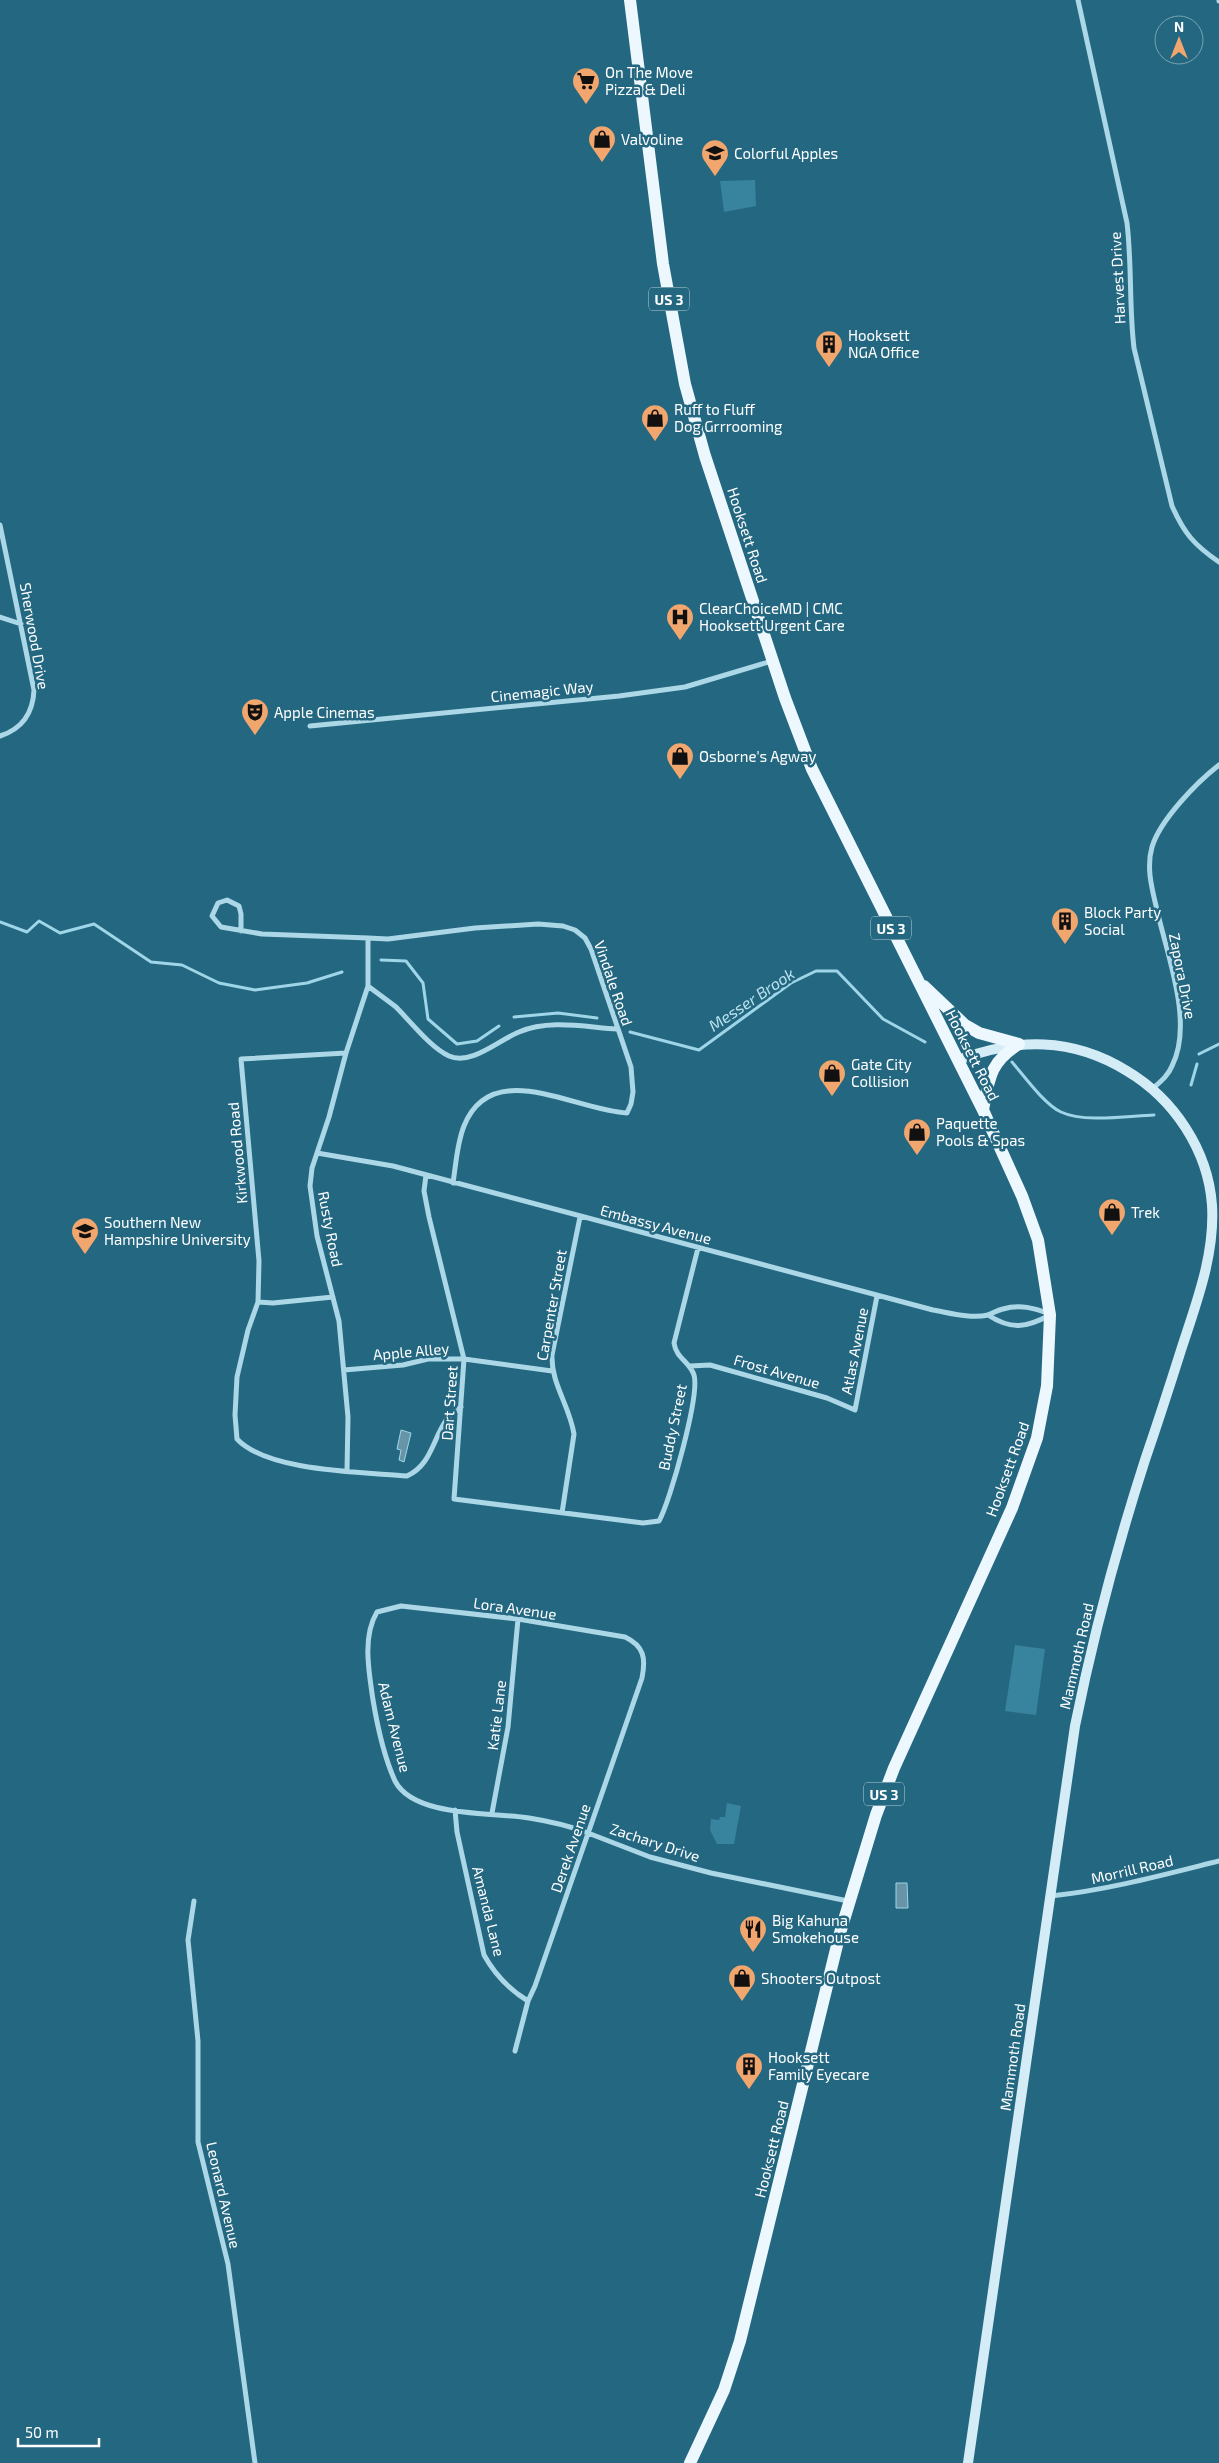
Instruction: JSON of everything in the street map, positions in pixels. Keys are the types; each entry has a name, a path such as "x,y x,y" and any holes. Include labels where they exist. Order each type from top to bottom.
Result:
{"main road":[{"name":"Hooksett Road","path":"630,0 660,243 685,384 705,456 772,661 812,769 983,1110 1031,1219 1041,1258 1050,1315 1047,1386 1032,1458 894,1768 848,1901 740,2341 724,2390 690,2463"},
{"path":"917,980 965,1025 979,1033 1019,1044"},
{"path":"983,1110 989,1077 995,1064 1019,1044"},
{"name":"Mammoth Road","path":"958,1060 981,1051 1019,1044 1055,1045 1091,1053 1123,1068 1152,1089 1186,1127 1203,1163 1212,1204 1210,1247 1196,1306 1127,1518 1090,1652 1075,1726 968,2463"}],"street":[{"name":"Harvest Drive","path":"1078,0 1127,223 1131,260 1131,323 1134,348 1172,506 1182,529 1198,548 1219,562"},
{"name":"Sherwood Drive","path":"0,525 33,679 33,703 20,725 9,733 0,736"},
{"path":"0,617 21,624"},
{"name":"Cinemagic Way","path":"310,726 619,696 685,686 772,661"},
{"name":"Zapora Drive","path":"1152,1089 1166,1076 1172,1066 1178,1050 1181,1028 1179,1002 1150,876 1149,867 1152,847 1157,834 1180,804 1219,765"},
{"name":"Vindale Road","path":"241,930 239,906 227,900 218,902 212,916 217,924 241,930 262,934 388,939 538,924 563,926 585,938 591,949 631,1067 633,1092 627,1113 610,1112 525,1090 500,1091 479,1105 464,1126 453,1182"},
{"name":"Rusty Road","path":"347,1471 348,1417 339,1321 317,1236 310,1198 312,1168 368,986 368,938"},
{"path":"368,986 394,1005 450,1056 462,1058 474,1055 519,1032 531,1028 556,1025 617,1029"},
{"name":"Kirkwood Road","path":"346,1053 241,1058 259,1261 258,1302 248,1330 238,1377 235,1414 237,1439 257,1454 281,1461 347,1471"},
{"name":"Embassy Avenue","path":"317,1153 359,1159 426,1175 942,1312 988,1315 1002,1309 1017,1307 1033,1308 1050,1315"},
{"name":"Dart Street","path":"426,1175 424,1191 429,1217 464,1360 454,1499 562,1513"},
{"name":"Carpenter Street","path":"562,1513 574,1434 569,1413 552,1372 552,1355 580,1217"},
{"name":"Buddy Street","path":"562,1513 643,1523 658,1521 668,1500 690,1410 695,1381 690,1366 678,1355 674,1344 698,1248"},
{"name":"Atlas Avenue","path":"856,1410 878,1296"},
{"path":"258,1302 333,1297"},
{"name":"Embassy Avenue","path":"988,1315 1001,1323 1014,1326 1033,1324 1050,1315"},
{"name":"Apple Alley","path":"344,1370 403,1365 428,1360 464,1360 552,1372"},
{"name":"Frost Avenue","path":"690,1366 710,1365 827,1398 856,1410"},
{"path":"347,1471 407,1476 419,1470 447,1418 462,1407"},
{"name":"Lora Avenue","path":"377,1612 401,1606 518,1620 625,1637 636,1642 643,1654"},
{"name":"Adam Avenue","path":"377,1612 370,1622 368,1647 371,1685 375,1709 396,1782 404,1791 426,1804 455,1810"},
{"name":"Katie Lane","path":"492,1814 508,1727 518,1620"},
{"name":"Derek Avenue","path":"515,2051 528,2001 536,1986 642,1678 645,1666 643,1654"},
{"name":"Zachary Drive","path":"455,1810 530,1818 588,1833 650,1856 702,1870 848,1901"},
{"name":"Amanda Lane","path":"455,1810 457,1832 484,1954 490,1966 515,1993 528,2001"},
{"name":"Morrill Road","path":"1050,1896 1105,1888 1219,1861"},
{"name":"Leonard Avenue","path":"194,1901 188,1940 198,2041 198,2142 228,2264 255,2463"}],"shaded area":[{"path":"755,180 756,206 724,212 720,181"},
{"path":"401,1430 411,1433 404,1462 399,1460 401,1450 397,1449"},
{"path":"1015,1645 1045,1649 1036,1715 1005,1711"},
{"path":"727,1803 741,1806 734,1844 717,1844 710,1830 711,1819 719,1820 720,1817 725,1817"},
{"path":"896,1883 907,1883 908,1908 896,1908"}],"waterway":[{"name":"Messer Brook","path":"0,922 27,932 39,921 60,933 94,924 151,962 182,965 219,983 255,990 307,983 342,972"},
{"name":"Messer Brook","path":"381,960 406,961 423,983 428,1019 457,1044 477,1041 499,1026"},
{"name":"Messer Brook","path":"630,1032 699,1050 791,983 816,971 837,971 883,1019 925,1042"},
{"name":"Messer Brook","path":"514,1017 558,1013 597,1018"},
{"name":"Messer Brook","path":"1199,1054 1219,1044"},
{"name":"Messer Brook","path":"1012,1062 1042,1097 1061,1112 1094,1118 1154,1115"},
{"name":"Messer Brook","path":"1191,1085 1197,1064"}],"place":[{"name":"On The Move Pizza & Deli","path":"586,105"},
{"name":"Valvoline","path":"602,163"},
{"name":"Colorful Apples","path":"715,177"},
{"name":"Hooksett NGA Office","path":"829,368"},
{"name":"Ruff to Fluff Dog Grrrooming","path":"655,442"},
{"name":"ClearChoiceMD | CMC Hooksett Urgent Care","path":"680,641"},
{"name":"Apple Cinemas","path":"255,736"},
{"name":"Osborne's Agway","path":"680,780"},
{"name":"Block Party Social","path":"1065,945"},
{"name":"Gate City Collision","path":"832,1097"},
{"name":"Paquette Pools & Spas","path":"917,1156"},
{"name":"Trek","path":"1112,1236"},
{"name":"Southern New Hampshire University","path":"85,1255"},
{"name":"Big Kahuna Smokehouse","path":"753,1953"},
{"name":"Shooters Outpost","path":"742,2002"},
{"name":"Hooksett Family Eyecare","path":"749,2090"}]}
